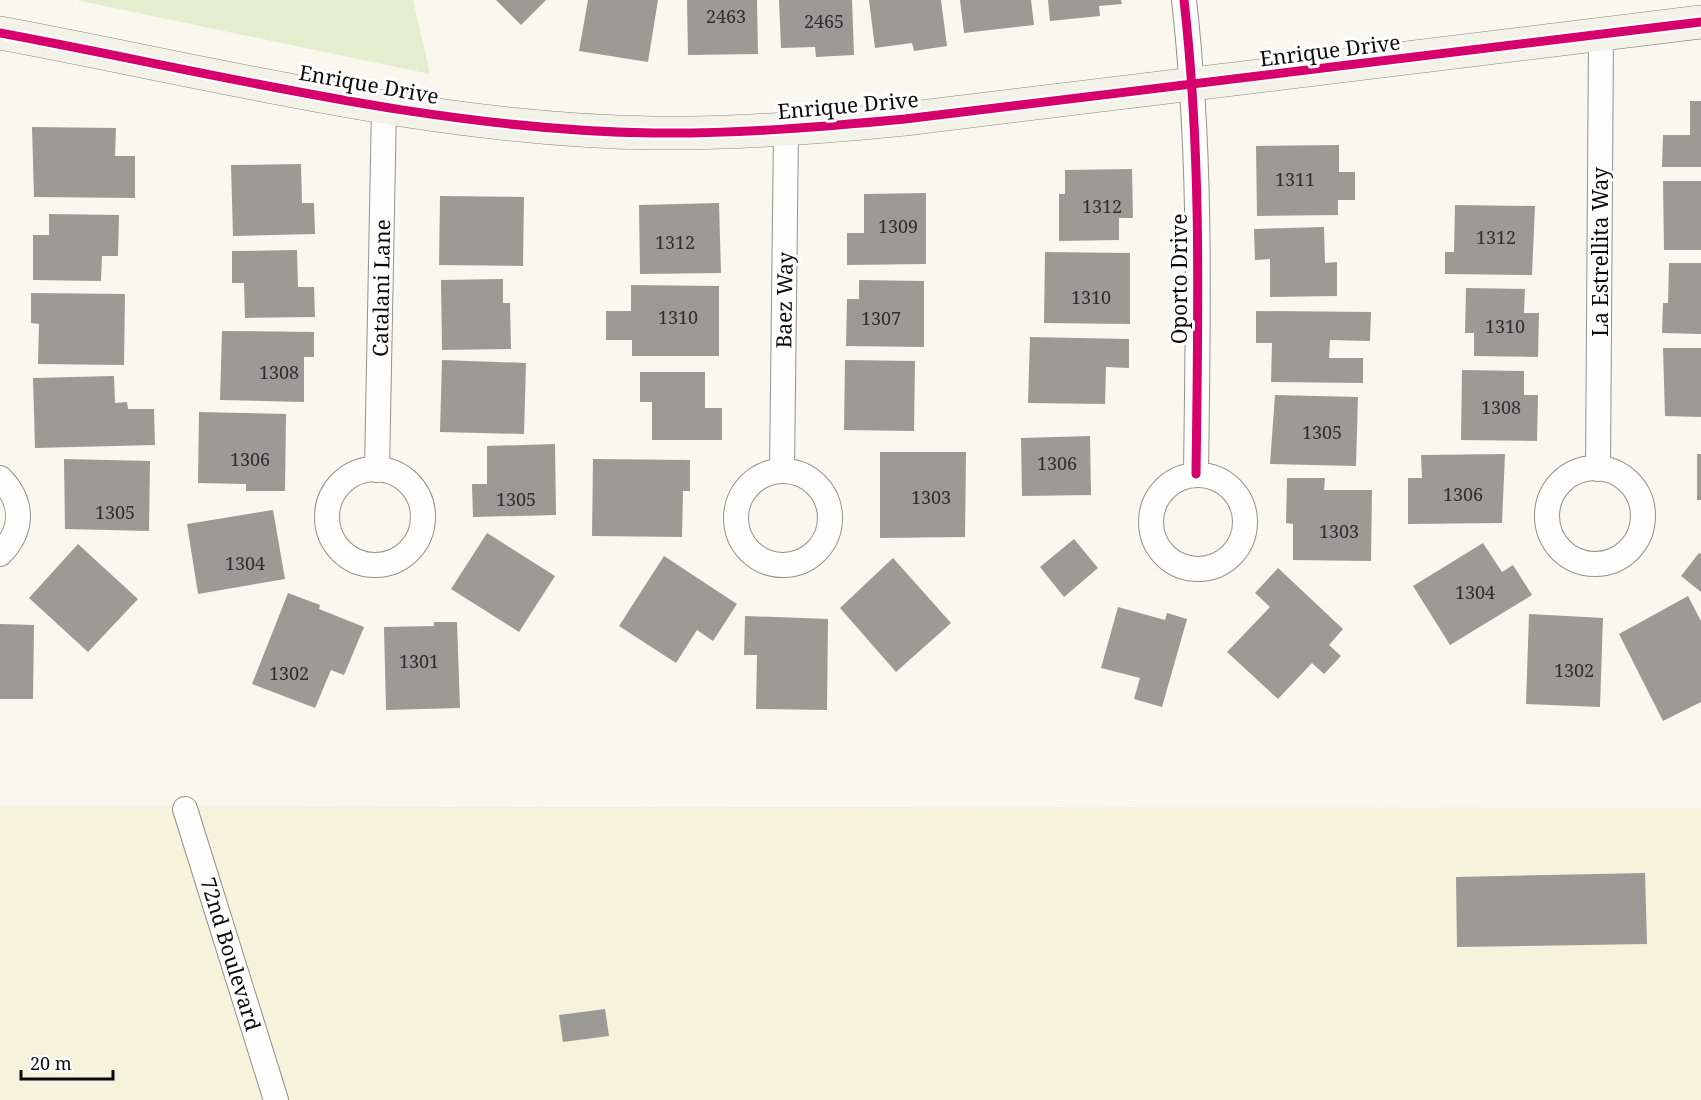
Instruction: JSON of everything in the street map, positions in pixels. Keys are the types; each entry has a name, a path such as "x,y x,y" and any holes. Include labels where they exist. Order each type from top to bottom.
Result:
{"street":[{"name":"Oporto Drive","path":"1184,0 1193,85 1198,312 1196,474"},
{"name":"Enrique Drive","path":"0,33 445,116 651,133 786,129 905,119 1701,22"},
{"name":"La Estrellita Way","path":"1598,469 1601,35"},
{"name":"Catalani Lane","path":"378,470 384,106"},
{"name":"Baez Way","path":"782,471 786,129"},
{"path":"0,478 17,500 19,515 17,530 10,543 0,554"},
{"name":"72nd Boulevard","path":"185,809 276,1100"}],"shaded area":[{"path":"0,806 1701,808 1701,1100 0,1100"}],"green space":[{"path":"76,0 413,0 430,74"}],"building":[{"path":"496,0 546,0 521,25"},
{"path":"588,0 658,0 648,62 579,51"},
{"path":"687,0 757,0 758,54 688,55"},
{"path":"779,0 852,0 854,55 816,57 815,47 781,48"},
{"path":"869,0 941,0 947,46 914,51 912,43 875,48"},
{"path":"960,0 1031,0 1034,25 964,33"},
{"path":"1048,0 1121,0 1122,4 1099,6 1100,16 1050,21"},
{"path":"1690,101 1701,101 1701,167 1662,167 1663,135 1690,135"},
{"path":"32,127 116,128 115,156 135,156 135,198 34,197"},
{"path":"1339,145 1339,172 1355,172 1355,200 1338,200 1338,215 1257,216 1256,146"},
{"path":"301,164 302,203 314,203 315,234 233,236 231,165"},
{"path":"1132,169 1133,218 1119,218 1119,240 1059,241 1059,194 1065,194 1065,170"},
{"path":"1663,181 1701,181 1701,250 1664,250"},
{"path":"926,193 926,264 847,265 847,233 864,233 864,194"},
{"path":"440,196 524,197 523,266 439,265"},
{"path":"719,203 721,273 640,274 639,205"},
{"path":"1455,205 1535,206 1532,275 1445,274 1445,252 1454,252"},
{"path":"49,214 119,215 118,256 102,256 101,281 33,280 33,235 49,235"},
{"path":"1324,227 1325,263 1337,262 1337,296 1270,297 1270,259 1255,260 1254,229"},
{"path":"297,250 298,287 314,287 315,317 245,318 244,283 232,283 232,251"},
{"path":"1045,252 1130,253 1130,324 1044,323"},
{"path":"1669,263 1701,263 1701,334 1662,333 1663,303 1668,303"},
{"path":"503,279 503,303 510,303 511,349 442,350 441,280"},
{"path":"859,280 924,281 924,347 846,346 847,299 859,299"},
{"path":"631,285 719,286 719,356 632,356 632,340 606,340 606,311 631,311"},
{"path":"1466,288 1525,289 1524,313 1539,313 1538,357 1474,356 1474,333 1465,333"},
{"path":"31,293 125,294 124,365 38,364 39,324 31,323"},
{"path":"1256,311 1371,312 1370,341 1330,340 1329,358 1363,358 1363,383 1271,382 1272,343 1256,343"},
{"path":"222,331 314,332 314,357 304,357 304,402 220,400"},
{"path":"1030,337 1129,339 1129,368 1106,367 1105,404 1028,403"},
{"path":"1663,348 1701,348 1701,417 1665,416"},
{"path":"442,360 526,363 524,434 440,432"},
{"path":"845,360 915,361 914,431 844,430"},
{"path":"1462,370 1524,371 1524,395 1538,395 1537,441 1461,440"},
{"path":"640,372 705,372 705,408 722,408 722,440 652,440 652,402 640,402"},
{"path":"114,376 115,403 127,402 128,409 154,409 155,445 35,448 33,378"},
{"path":"1275,395 1358,397 1356,466 1270,464"},
{"path":"199,412 286,414 285,491 246,491 246,484 198,483"},
{"path":"1090,436 1091,495 1022,496 1021,438"},
{"path":"555,444 556,515 473,517 472,484 487,484 487,446"},
{"path":"880,452 966,452 965,537 880,538"},
{"path":"1505,454 1502,523 1408,524 1408,478 1422,478 1421,455"},
{"path":"1697,454 1701,454 1701,500 1697,500"},
{"path":"64,459 150,461 149,531 65,529"},
{"path":"593,459 690,460 690,491 683,491 682,537 592,536"},
{"path":"1287,478 1325,478 1324,490 1372,490 1371,561 1293,560 1293,524 1286,523"},
{"path":"273,510 285,579 198,594 187,524"},
{"path":"487,533 555,576 519,632 451,589"},
{"path":"1074,539 1098,568 1064,597 1040,567"},
{"path":"1483,543 1502,572 1513,565 1532,595 1450,645 1413,586"},
{"path":"78,544 138,599 88,652 29,598"},
{"path":"1699,553 1701,554 1701,592 1681,576"},
{"path":"664,556 737,604 713,641 697,630 676,663 619,626"},
{"path":"893,558 951,623 896,672 840,608"},
{"path":"1278,568 1343,629 1329,645 1341,656 1324,674 1312,663 1278,699 1227,652 1270,607 1255,593"},
{"path":"288,593 320,605 319,609 364,627 344,675 331,670 315,708 252,684"},
{"path":"1688,596 1701,621 1701,702 1663,721 1619,634"},
{"path":"1118,607 1165,620 1167,613 1187,619 1162,707 1134,699 1140,678 1101,668"},
{"path":"1529,614 1603,618 1600,707 1526,704"},
{"path":"745,616 828,619 827,710 756,709 757,655 744,655"},
{"path":"434,622 457,622 460,708 386,710 384,627 434,626"},
{"path":"0,624 34,625 33,699 0,699"},
{"path":"1645,873 1647,944 1457,947 1456,877"},
{"path":"605,1009 609,1036 563,1042 559,1015"}],"cycle path":[{"path":"1184,0 1194,118 1198,237 1196,474"},
{"path":"0,33 406,111 488,122 571,129 684,133 779,129 905,119 1701,22"}]}
